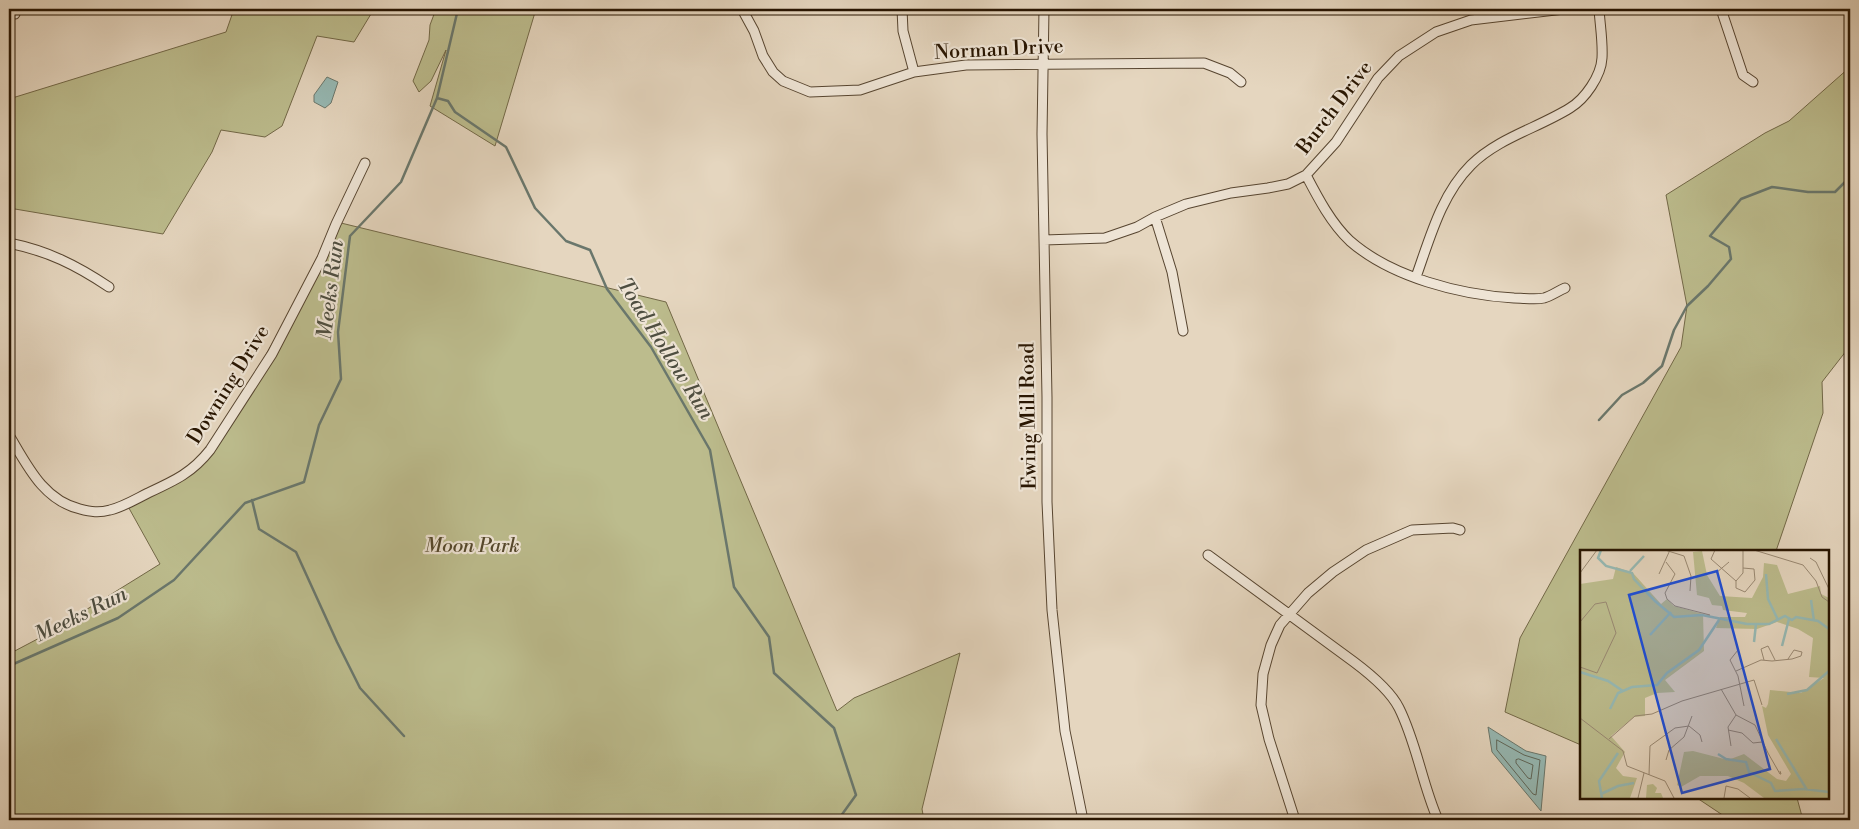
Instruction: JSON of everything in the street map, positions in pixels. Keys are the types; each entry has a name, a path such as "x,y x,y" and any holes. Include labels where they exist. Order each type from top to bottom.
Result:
{"street":[{"name":"Norman Drive","path":"742,9 754,31 763,56 773,72 783,81 810,92 860,90 914,72 966,65 1204,63 1230,73 1241,82"},
{"path":"902,9 903,31 914,72"},
{"name":"Ewing Mill Road","path":"1044,9 1042,134 1047,502 1052,610 1064,731 1082,820"},
{"name":"Burch Drive","path":"1044,240 1105,238 1137,227 1186,204 1231,193 1288,184 1306,175 1336,142 1378,78 1399,56 1436,32 1471,20 1564,9"},
{"path":"1416,277 1450,190 1471,164 1509,139 1572,108 1586,93 1596,78 1602,60 1599,9"},
{"path":"1721,9 1743,75 1753,82"},
{"name":"Downing Drive","path":"9,435 34,477 50,494 67,506 94,513 124,506 183,476 199,464 272,354 322,258 365,163"},
{"path":"1306,175 1322,207 1350,240 1370,256 1390,267 1416,277 1492,297 1544,298 1565,288"},
{"path":"1155,217 1172,272 1183,331"},
{"path":"9,243 64,259 109,286"},
{"path":"1295,820 1261,705 1263,674 1271,645 1280,625 1308,593 1333,572 1366,550 1412,530 1453,528 1460,530"},
{"path":"1208,555 1370,675 1398,707 1412,740 1427,793 1438,820"}],"green space":[{"path":"234,9 374,9 354,42 317,36 282,126 265,137 221,130 212,152 163,234 9,208 9,99 226,32"},
{"path":"436,9 536,9 495,146 430,106 446,50 431,81 419,92 413,81 429,40 430,25"},
{"path":"1850,67 1850,346 1822,382 1823,413 1776,550 1580,550 1580,745 1505,712 1520,638 1681,347 1687,306 1666,195 1765,133 1789,121"},
{"name":"Moon Park","path":"341,223 666,302 837,711 854,698 960,653 922,809 924,820 9,820 9,654 47,634 160,564 125,501 207,458"},
{"path":"1698,799 1797,799 1803,820 1730,820"}],"water":[{"path":"327,77 338,82 331,103 325,108 314,102 314,95"},
{"path":"1488,727 1526,751 1546,756 1541,811 1492,752"}],"waterway":[{"name":"Meeks Run","path":"9,666 118,618 174,580 245,503 304,482 319,425 341,379 338,332 350,236 401,182 437,98 458,9"},
{"name":"Toad Hollow Run","path":"437,98 448,101 455,112 506,147 535,208 566,241 590,250 607,289 651,347 710,450 734,587 769,637 774,673 834,728 856,795 838,820"},
{"path":"1599,420 1622,395 1643,383 1662,366 1674,330 1687,306 1708,286 1731,259 1729,247 1710,236 1741,199 1772,187 1808,192 1835,192 1850,177"},
{"path":"252,500 259,529 296,552 360,688 404,736"}]}
